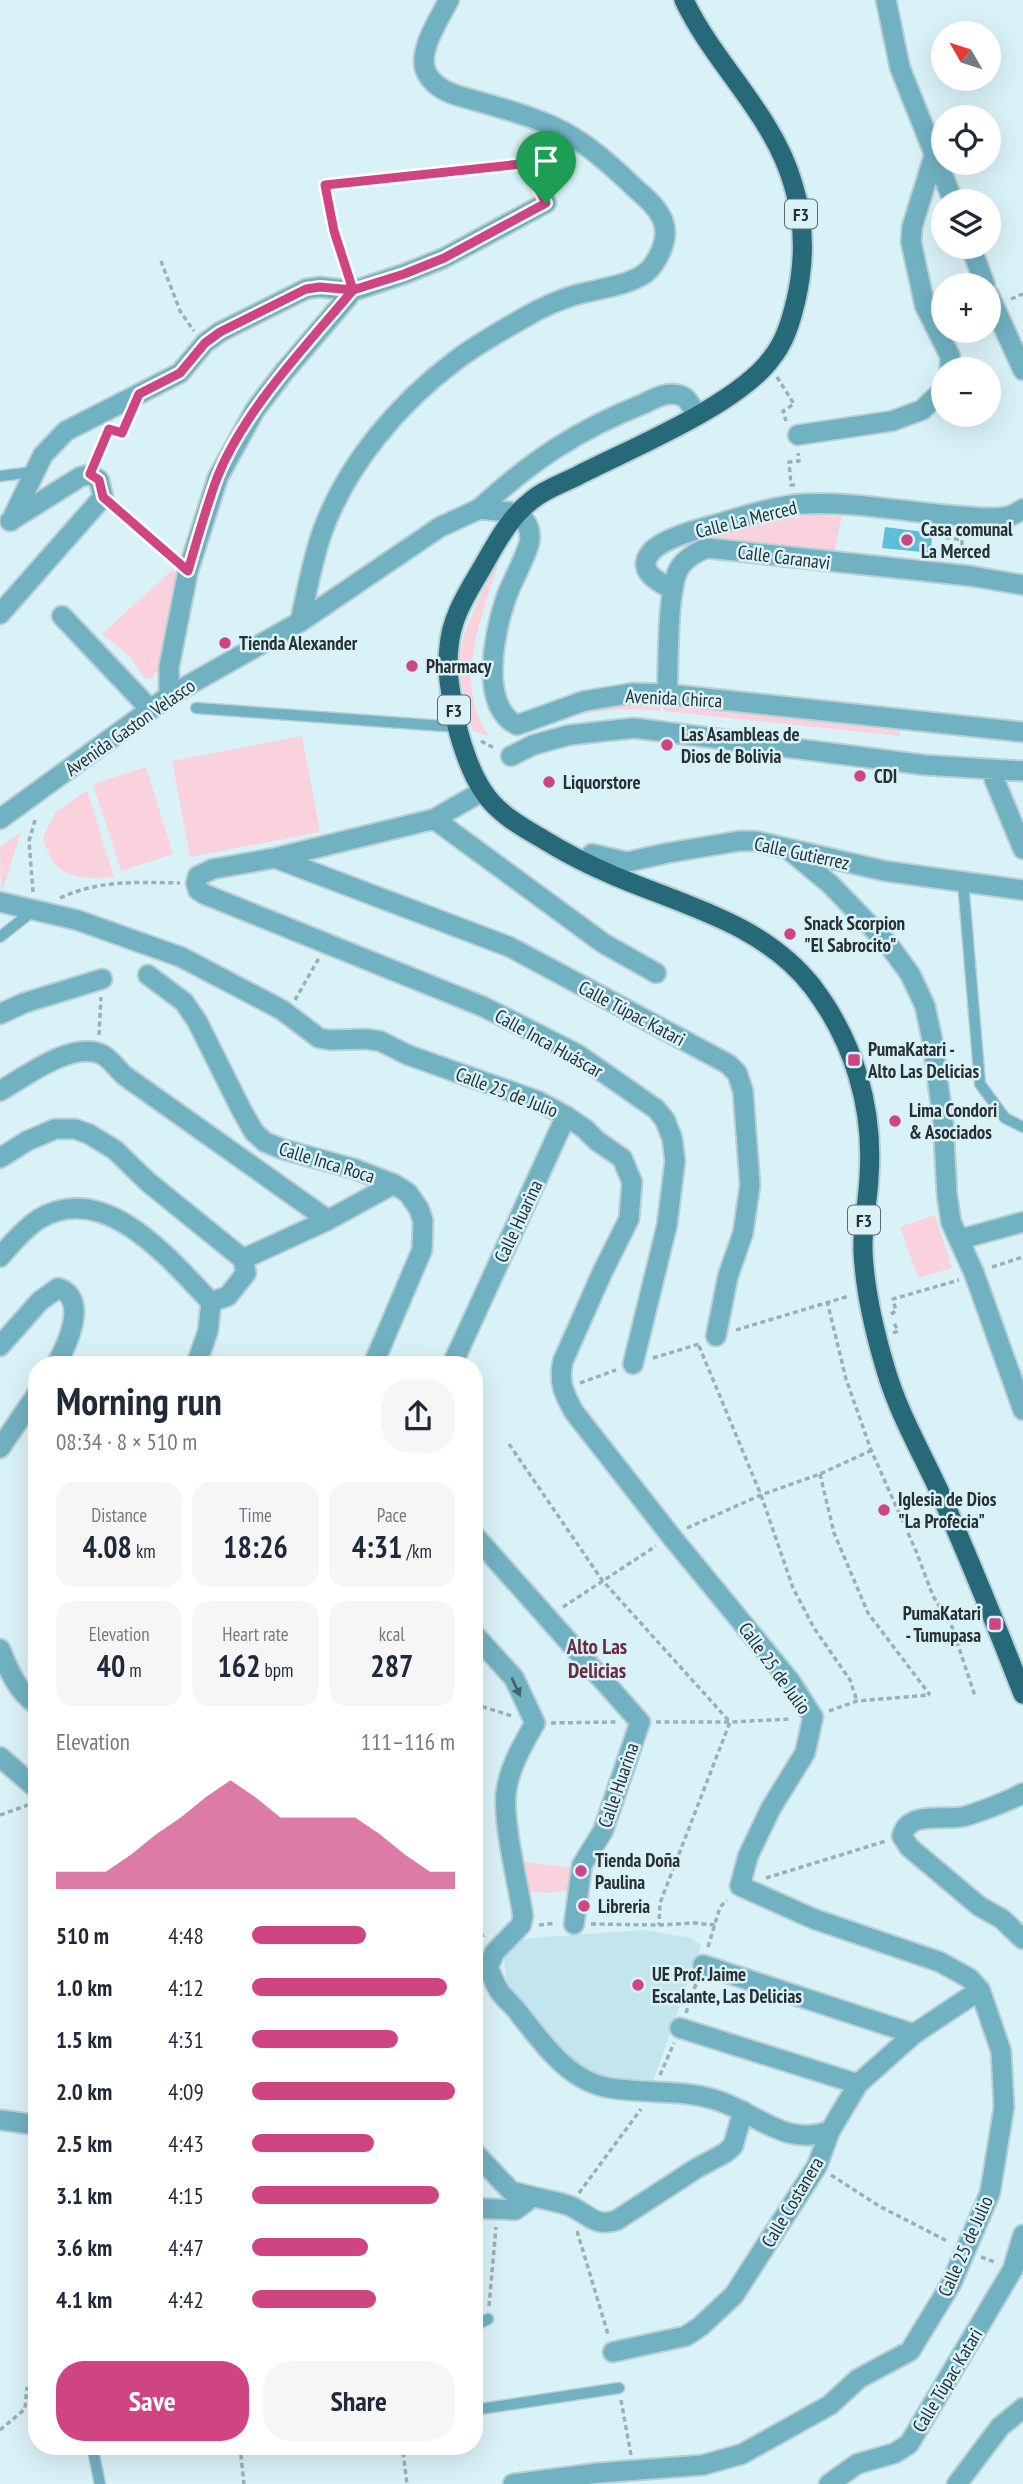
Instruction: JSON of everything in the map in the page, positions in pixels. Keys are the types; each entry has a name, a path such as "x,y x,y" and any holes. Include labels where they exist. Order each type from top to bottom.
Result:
{"highway":[{"name":"F3","path":"684,0 693,19 750,99 776,144 792,180 803,224 802,277 793,313 783,341 769,363 742,388 696,415 533,498 504,528 455,617 449,644 448,679 457,727 483,791 516,824 588,864 621,879 697,906 759,939 809,982 840,1030 854,1060 865,1098 870,1137 870,1176 863,1255 870,1310 877,1338 902,1416 942,1499 1023,1694"}],"street":[{"path":"300,622 323,529 343,486 368,449 418,391 456,360 530,314 573,296 643,276 655,263 663,245 666,232 662,217 635,187 582,143 553,126 455,95 436,86 425,69 425,56 431,33 449,0"},
{"path":"886,0 900,68 931,148"},
{"path":"931,166 912,227 911,242 925,306 950,357"},
{"path":"6,524 43,455 66,431 180,373 205,343 220,332 306,289 320,287 353,290 444,258 546,203"},
{"path":"169,696 169,667 188,571 218,477 255,410 353,290"},
{"path":"1001,321 1023,370"},
{"path":"479,509 515,476 551,450 613,415 664,395 680,395 690,402 696,415"},
{"path":"797,435 892,421 922,410 931,401"},
{"path":"0,614 103,497 99,480 90,474 80,477 6,524"},
{"name":"Calle La Merced","path":"673,590 647,572 648,557 659,546 695,530 800,504 840,504 942,515 1012,516 1023,509"},
{"path":"479,509 519,513"},
{"name":"Avenida Gaston Velasco","path":"0,819 169,696 300,622 440,527 479,509"},
{"name":"Avenida Chirca","path":"519,513 526,521 530,539 506,598 492,666 495,694 500,709 517,725 584,701 633,693 667,694 1023,732"},
{"name":"Calle Caranavi","path":"667,694 673,590 678,569 695,552 707,548 1023,584"},
{"path":"62,616 150,709"},
{"path":"566,708 595,732"},
{"name":"Avenida Chirca","path":"511,755 533,745 569,735 634,728 867,759 1023,771"},
{"path":"990,769 1023,849"},
{"path":"196,883 198,876 205,871 275,858 434,819 483,791"},
{"path":"434,819 603,943 656,973"},
{"name":"Calle Gutierrez","path":"588,864 592,854 627,862 738,841 755,841 886,871 1023,890"},
{"path":"788,849 830,884 888,944 910,974 925,1006 943,1120 951,1222 961,1239 1016,1366 1023,1410"},
{"name":"Calle Túpac Katari","path":"275,858 510,947 728,1064 737,1073 743,1091 750,1185 743,1233 707,1340"},
{"name":"Calle Inca Huáscar","path":"196,883 198,890 204,894 484,1007 577,1054 656,1109 665,1120 672,1138 676,1161 667,1225 633,1364"},
{"name":"Calle 25 de Julio","path":"0,902 111,931 181,957 287,1014 319,1038 380,1041 408,1055 538,1101 566,1116 622,1158 632,1182 629,1220 602,1273 564,1361 560,1375 562,1389 574,1412 790,1681 813,1717 805,1753 771,1808 748,1856 740,1886"},
{"name":"Calle Inca Roca","path":"148,975 184,1002 197,1021 254,1132 265,1142 355,1169 394,1184 408,1194 419,1209 423,1221 422,1250 377,1356"},
{"path":"0,1014 24,1003 102,979"},
{"path":"0,1091 71,1052 102,1054 125,1076 328,1220"},
{"name":"Calle Huarina","path":"456,1356 566,1116"},
{"path":"0,1158 27,1141 55,1129 75,1129 89,1133 115,1150 148,1182 243,1259 246,1273 237,1287 228,1296 212,1302"},
{"path":"243,1259 328,1220 394,1184"},
{"path":"0,1257 40,1219 67,1209 96,1211 119,1219 142,1234 212,1302"},
{"path":"961,1239 1023,1222"},
{"path":"0,1346 51,1291 58,1288 64,1290 74,1310 73,1329 61,1356"},
{"path":"199,1356 208,1331 212,1302"},
{"path":"0,1448 28,1407"},
{"name":"Calle Huarina","path":"483,1545 640,1722 603,1831 582,1865 574,1924"},
{"path":"483,1644 514,1678 535,1723 516,1757 506,1792 523,1916 521,1925 494,1953 488,1968 499,1991 538,2039 567,2068 590,2082 607,2088 696,2094 743,2111 777,2131 793,2135 812,2137 830,2131"},
{"path":"0,1649 19,1689 28,1696"},
{"path":"0,1757 28,1781"},
{"path":"1020,1800 964,1817 912,1822 902,1836 909,1847 979,1906 1002,1919 1023,1939"},
{"path":"740,1886 814,1919 940,1962 969,1978 980,1990"},
{"path":"703,1965 914,2034"},
{"name":"Calle 25 de Julio","path":"513,2484 703,2465 742,2454 830,2405 858,2379 910,2351 951,2284 990,2193 1004,2107 1001,2051 980,1990"},
{"name":"Calle Costanera","path":"613,2353 686,2336 701,2326 734,2295 817,2166 830,2131 858,2084 914,2034 980,1990"},
{"path":"680,2028 858,2084"},
{"path":"483,2161 511,2191 570,2206 607,2224 725,2153 733,2146 743,2111"},
{"path":"0,2120 28,2123"},
{"path":"483,2209 515,2210 526,2202 526,2195"},
{"name":"Calle Túpac Katari","path":"829,2484 857,2464 895,2453 909,2444 1013,2269 1023,2235"},
{"path":"957,2484 1000,2427 1023,2408"}],"lane":[{"path":"0,476 33,472"},
{"path":"196,708 457,727"},
{"path":"963,882 980,1084 1005,1118 1023,1127"},
{"path":"0,937 35,909"},
{"path":"483,2322 488,2319"},
{"path":"483,2409 619,2388"},
{"path":"94,2455 100,2484"}],"path":[{"path":"353,290 334,231 325,185 521,164 530,173 546,203"},
{"path":"161,261 180,311 205,343"},
{"path":"769,363 794,404 783,411 786,421 796,421 799,461 789,462 791,485 800,484 800,504"},
{"path":"90,474 109,429 122,433 139,394"},
{"path":"103,497 188,571"},
{"path":"942,515 943,537 962,540 962,552 970,552 971,576"},
{"path":"457,727 511,755"},
{"path":"46,786 29,841 35,909 82,888 120,882 196,883"},
{"path":"287,1014 327,944"},
{"path":"877,1338 898,1331 890,1314 896,1311 893,1299 947,1285 1023,1257"},
{"path":"827,1301 846,1379 871,1450 933,1596 952,1627 975,1696"},
{"path":"707,1340 793,1588 814,1628 850,1680 857,1701"},
{"path":"509,1444 602,1580 730,1722"},
{"path":"547,1618 671,1536 761,1495 820,1474 871,1450"},
{"path":"483,1707 535,1723 730,1722 813,1717 857,1701 930,1695 868,1613 834,1533 820,1474"},
{"path":"659,1925 660,1903 730,1722"},
{"path":"0,1815 28,1805"},
{"path":"613,2353 570,2206 652,2093 680,2028 720,1907 740,1886 902,1836"},
{"path":"521,1925 715,1925"},
{"path":"817,2166 879,2207 967,2251 1013,2269"},
{"path":"488,2319 498,2210"},
{"path":"0,2430 25,2409 27,2387"},
{"path":"619,2388 634,2470"},
{"path":"241,2455 244,2484"},
{"path":"403,2455 407,2484"}],"shaded area":[{"path":"813,515 842,516 835,551 684,545 729,528"},
{"path":"500,558 479,626 471,671 472,694 478,715 489,736 473,731 462,687 460,657 472,613"},
{"path":"172,570 180,573 159,669 152,678 144,678 130,656 102,634"},
{"path":"619,701 661,702 660,711 600,711 543,726 541,720"},
{"path":"665,704 900,731 900,736 663,711"},
{"path":"302,736 320,832 190,857 172,761"},
{"path":"146,767 173,854 121,871 93,784"},
{"path":"87,790 114,877 88,878 68,874 53,861 47,851 43,837 55,813"},
{"path":"21,832 1,895 0,847"},
{"path":"935,1215 952,1268 918,1278 900,1227"},
{"path":"519,1861 574,1868 569,1890 548,1893 523,1891"},
{"path":"644,1930 690,1938 701,1945 649,2093 602,2080 572,2060 543,2033 508,1989 503,1954 515,1941 532,1938"}],"building":[{"name":"Casa comunal La Merced","path":"885,527 932,533 931,553 882,548"}],"place":[{"name":"Casa comunal La Merced","path":"907,540"},
{"name":"Tienda Alexander","path":"225,643"},
{"name":"Pharmacy","path":"412,666"},
{"name":"Las Asambleas de Dios de Bolivia","path":"667,745"},
{"name":"CDI","path":"860,776"},
{"name":"Liquorstore","path":"549,782"},
{"name":"Snack Scorpion \"El Sabrocito\"","path":"790,934"},
{"name":"PumaKatari - Alto Las Delicias","path":"854,1060"},
{"name":"Lima Condori & Asociados","path":"895,1121"},
{"name":"Iglesia de Dios \"La Profecia\"","path":"884,1510"},
{"name":"PumaKatari - Tumupasa","path":"995,1624"},
{"name":"Tienda Doña Paulina","path":"581,1871"},
{"name":"Libreria","path":"584,1906"},
{"name":"UE Prof. Jaime Escalante, Las Delicias","path":"638,1985"}],"district":[{"name":"Alto Las Delicias","path":"597,1658"}],"route":[{"path":"546,203 444,258 404,274 353,290 320,287 306,289 220,332 205,343 180,373 139,394 122,433 109,429 90,474 99,480 103,497 188,571 218,477 255,410 353,290 334,231 325,185 521,164 530,173 546,203"}]}
